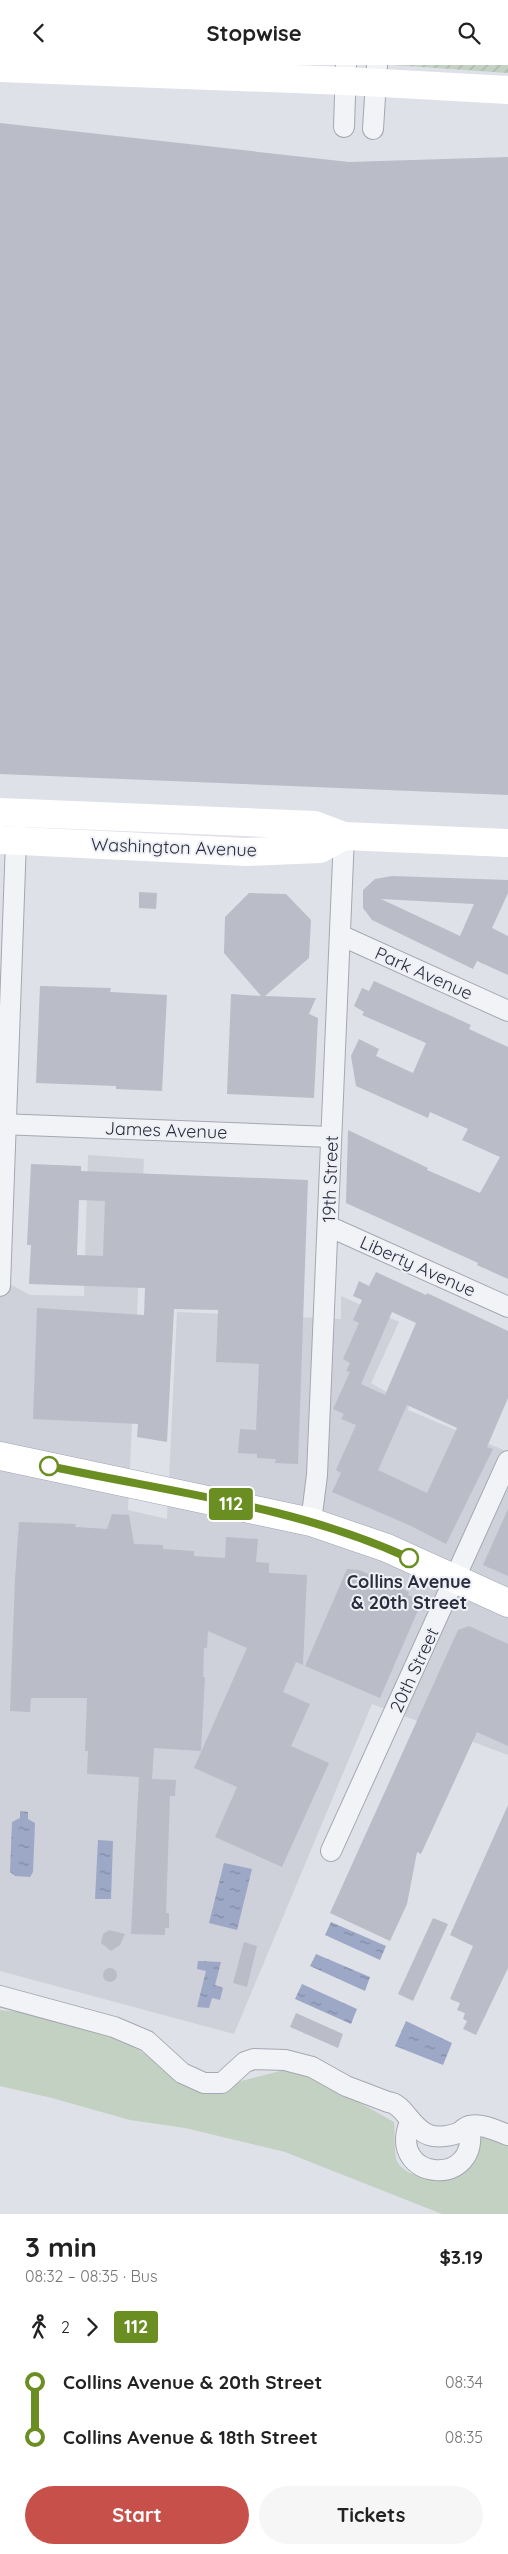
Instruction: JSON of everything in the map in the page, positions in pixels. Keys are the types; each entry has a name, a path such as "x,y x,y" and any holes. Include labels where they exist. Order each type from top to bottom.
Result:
{"main road":[{"path":"0,68 376,74 508,90"},
{"name":"Washington Avenue","path":"8,812 315,825 344,836 508,843"},
{"name":"Washington Avenue","path":"8,840 246,851 320,849 344,836"},
{"path":"0,1455 311,1523 387,1548 508,1603"}],"street":[{"path":"344,127 346,73"},
{"path":"373,129 376,74"},
{"path":"0,1286 8,812"},
{"name":"19th Street","path":"311,1523 317,1475 344,836"},
{"name":"Park Avenue","path":"340,935 508,1011"},
{"name":"James Avenue","path":"3,1124 331,1137"},
{"name":"Liberty Avenue","path":"328,1226 508,1307"},
{"name":"20th Street","path":"331,1851 508,1461"},
{"path":"0,1996 114,2027 133,2034 147,2041 182,2073 204,2083 222,2083 245,2062 254,2059 285,2060 303,2063 325,2073 346,2086 388,2102 394,2102 402,2109 410,2122 428,2135 437,2136 458,2133 469,2126 490,2128 508,2135"},
{"path":"410,2122 406,2138 409,2153 422,2167 439,2172 453,2168 464,2158 471,2142 469,2126"}],"shaded area":[{"path":"88,1155 144,1159 128,1510 167,1519 177,1312 341,1319 341,1296 399,1322 371,1383 409,1405 408,1410 508,1452 508,1755 372,1704 234,2034 0,1971 0,1279 30,1295 84,1296"}],"green space":[{"path":"393,65 508,65 508,73"},
{"path":"0,2010 29,2013 119,2037 202,2091 292,2068 325,2083 394,2122 397,2161 402,2168 421,2176 443,2177 463,2171 472,2162 477,2135 508,2145 508,2214 442,2214 285,2152 185,2128 130,2120 52,2098 0,2086"}],"water":[{"path":"20,1811 28,1812 28,1819 35,1823 33,1872 30,1877 15,1876 10,1872 12,1822 20,1818"},
{"path":"98,1840 113,1841 111,1899 95,1899"},
{"path":"224,1863 252,1869 237,1930 209,1923"},
{"path":"331,1922 386,1946 380,1960 325,1935"},
{"path":"316,1954 370,1977 365,1991 310,1966"},
{"path":"198,1961 221,1962 215,1985 223,1988 220,2000 212,1998 209,2008 197,2007 206,1971 197,1969"},
{"path":"302,1984 357,2009 351,2024 295,1999"},
{"path":"406,2021 452,2043 443,2065 395,2046"}],"building":[{"path":"0,123 349,162 508,157 508,795 0,774"},
{"path":"392,876 508,880 508,893 492,928 508,936 508,975 477,961 473,969 372,920 363,908 363,890 375,879","holes":["381,899 474,904 460,936"]},
{"path":"139,892 157,893 156,909 139,908"},
{"path":"249,893 286,894 311,920 309,958 265,996 316,998 309,1014 318,1018 314,1098 227,1094 231,994 261,996 224,953 225,917"},
{"path":"374,981 471,1025 469,1029 508,1047 508,1279 477,1265 478,1263 346,1203 348,1130 428,1168 427,1170 480,1193 500,1157 462,1140 468,1129 430,1112 428,1118 356,1086 351,1056 359,1039 379,1049 376,1056 413,1073 426,1043 362,1015 364,1012 354,1006 362,988 369,991"},
{"path":"40,986 111,988 110,992 167,995 162,1091 116,1089 116,1086 36,1083"},
{"path":"31,1164 81,1166 81,1171 308,1180 298,1464 275,1463 276,1459 257,1458 257,1454 238,1453 240,1429 256,1430 259,1364 216,1362 218,1310 174,1309 167,1442 137,1437 138,1424 33,1419 37,1308 144,1315 145,1288 29,1284 31,1245 27,1245","holes":["79,1200 105,1201 103,1256 77,1255"]},
{"path":"376,1272 426,1295 427,1293 508,1331 508,1398 487,1447 493,1449 446,1544 411,1526 332,1492 341,1473 336,1470 356,1425 341,1419 344,1414 333,1409 350,1372 346,1371 350,1363 343,1359 359,1323 353,1320 362,1300 353,1296 359,1281 369,1286","holes":["392,1312 416,1323 385,1395 361,1384","407,1405 457,1428 427,1493 378,1470"]},
{"path":"508,1509 508,1576 483,1565"},
{"path":"112,1514 129,1515 134,1544 163,1545 163,1549 194,1551 194,1556 225,1558 226,1537 258,1539 256,1562 269,1563 269,1573 307,1575 303,1665 296,1662 283,1692 310,1704 291,1746 329,1763 282,1867 215,1837 237,1787 194,1768 247,1648 208,1631 207,1648 204,1648 203,1677 205,1677 201,1751 154,1748 152,1779 176,1780 175,1796 170,1796 166,1913 169,1913 169,1928 165,1928 165,1935 131,1934 139,1777 87,1774 88,1751 85,1751 87,1698 31,1698 30,1712 10,1711 19,1522 76,1524 75,1527 107,1529"},
{"path":"347,1569 359,1570 409,1592 408,1595 422,1601 380,1698 305,1666"},
{"path":"469,1626 508,1644 508,1746 477,1732 421,1854 417,1852 407,1904 390,1941 330,1913 458,1630"},
{"path":"508,1805 508,1968 476,2035 463,2029 467,2021 463,2019 465,2013 457,2010 460,2003 450,1999 473,1946 450,1935"},
{"path":"433,1918 448,1924 413,2001 398,1994"},
{"path":"109,1930 125,1934 120,1945 111,1951 101,1943 103,1934"},
{"path":"244,1942 257,1946 247,1987 233,1983"},
{"path":"110,1968 115,1970 117,1975 115,1980 110,1982 105,1980 103,1975 105,1970"},
{"path":"296,2013 343,2034 338,2048 290,2027"}],"bus line":[{"name":"112","path":"49,1466 280,1515 387,1548 409,1558"}],"place":[{"name":"Collins Avenue & 20th Street","path":"409,1558"}]}
